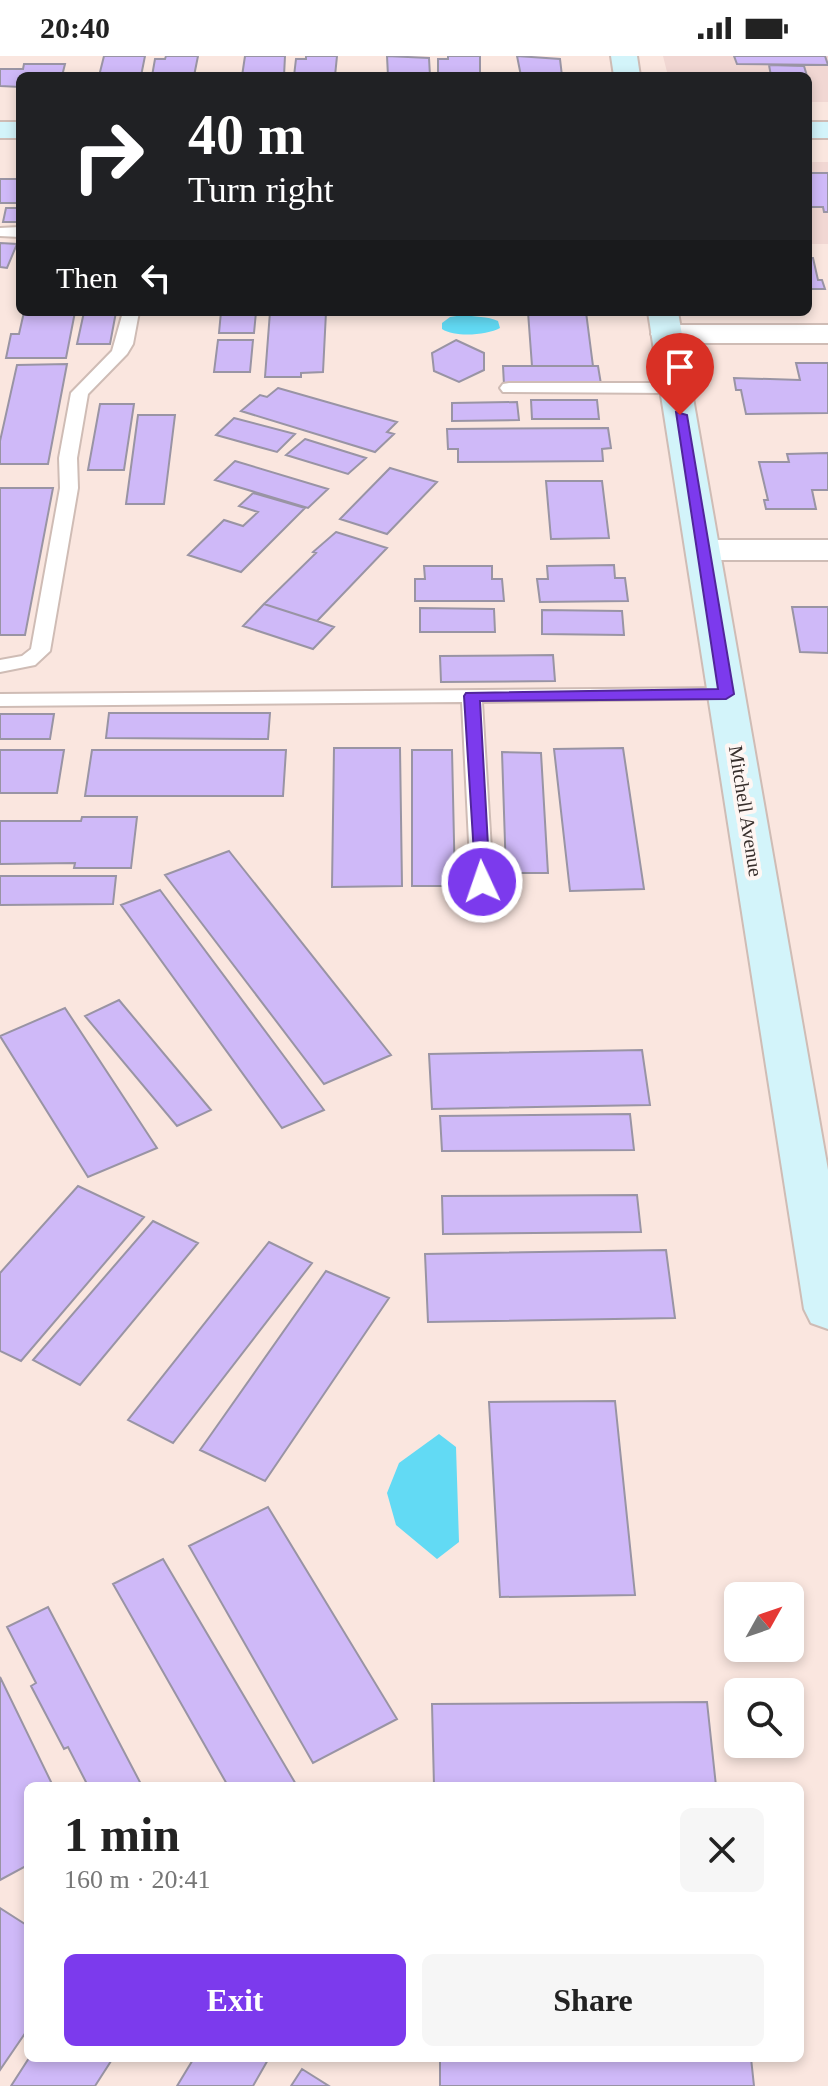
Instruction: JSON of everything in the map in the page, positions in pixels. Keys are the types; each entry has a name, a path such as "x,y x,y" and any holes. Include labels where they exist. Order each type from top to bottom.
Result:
{"street":[{"path":"664,323 828,334"},
{"name":"Mitchell Avenue","path":"664,323 828,1309"},
{"path":"703,550 828,550"}],"lane":[{"path":"0,666 28,661 40,651 66,503 68,458 80,393 119,354 125,344 130,316"},
{"path":"509,388 676,388"},
{"path":"0,700 726,694"},
{"path":"472,696 482,882"}],"shaded area":[{"path":"663,56 828,56 828,102 812,102 812,72 667,72"},
{"path":"812,162 828,162 828,244 812,244"}],"water":[{"path":"450,317 485,317 498,321 500,328 455,334 442,329 442,323"},
{"path":"439,1434 456,1447 459,1542 437,1559 396,1525 387,1493 399,1463"}],"building":[{"path":"104,56 145,56 142,72 100,72"},
{"path":"166,56 198,56 195,72 153,72 155,59 165,59"},
{"path":"245,56 285,56 284,72 243,72"},
{"path":"306,56 337,56 335,72 294,72 296,59 306,59"},
{"path":"387,56 429,58 430,72 388,72"},
{"path":"448,56 480,56 480,72 438,72 438,59 448,59"},
{"path":"517,56 560,59 562,72 520,72"},
{"path":"734,56 825,56 828,65 737,64"},
{"path":"24,64 65,64 63,72 16,72 16,87 0,86 0,69 23,69"},
{"path":"769,65 804,66 806,72 770,72"},
{"path":"812,173 828,173 828,212 824,212 823,207 812,207"},
{"path":"0,179 16,179 16,203 0,203"},
{"path":"6,208 16,208 16,222 3,222"},
{"path":"0,243 16,244 7,268 0,267"},
{"path":"812,258 818,280 822,280 825,289 812,289"},
{"path":"23,316 74,316 66,358 6,358 11,334 19,334"},
{"path":"83,316 115,316 110,344 77,344"},
{"path":"221,316 256,316 254,333 219,333"},
{"path":"270,316 326,316 323,372 301,373 301,377 265,377"},
{"path":"528,316 587,316 593,366 532,366"},
{"path":"218,340 253,340 250,372 214,372"},
{"path":"456,340 484,353 484,370 459,382 434,371 432,353"},
{"path":"796,363 828,363 828,413 746,414 741,390 736,390 734,378 800,380"},
{"path":"67,364 48,464 0,464 0,441 17,365"},
{"path":"503,366 598,366 601,384 504,385"},
{"path":"278,388 397,422 387,432 394,434 375,452 241,411 260,395 267,397"},
{"path":"531,400 597,400 599,419 532,419"},
{"path":"517,402 519,420 452,421 452,403"},
{"path":"100,404 134,404 124,470 88,470"},
{"path":"138,415 175,415 164,504 126,504"},
{"path":"234,418 295,434 277,452 216,435"},
{"path":"608,428 611,448 602,449 603,461 458,462 458,449 448,449 447,429"},
{"path":"305,439 366,458 348,474 286,455"},
{"path":"828,453 828,490 812,490 816,509 766,509 764,500 768,500 759,462 789,462 787,454"},
{"path":"235,461 328,489 308,508 215,480"},
{"path":"390,468 437,482 387,534 340,519"},
{"path":"546,481 602,481 609,538 551,539"},
{"path":"0,488 53,488 25,635 0,635"},
{"path":"253,493 305,508 241,572 188,555 224,520 243,526 258,512 239,506"},
{"path":"336,532 387,548 317,621 264,604 316,553 313,552"},
{"path":"614,565 615,578 625,578 628,601 540,602 537,579 548,579 547,566"},
{"path":"424,566 492,566 492,579 502,579 504,601 415,601 415,579 425,579"},
{"path":"264,604 334,627 313,649 243,626"},
{"path":"792,607 828,607 828,653 800,652"},
{"path":"420,608 494,609 495,632 420,632"},
{"path":"542,610 622,611 624,635 542,634"},
{"path":"553,655 555,681 441,682 440,656"},
{"path":"109,713 270,713 268,739 106,738"},
{"path":"0,714 54,714 50,739 0,739"},
{"path":"334,748 400,748 402,886 332,887"},
{"path":"623,748 644,889 570,891 554,749"},
{"path":"0,750 64,750 57,793 0,793"},
{"path":"92,750 286,750 283,796 85,796"},
{"path":"412,750 452,750 455,886 412,886"},
{"path":"502,752 541,753 548,873 506,873"},
{"path":"82,817 137,817 131,868 74,868 75,863 0,864 0,821 81,821"},
{"path":"229,851 391,1055 324,1084 165,875"},
{"path":"0,876 116,876 113,904 0,905"},
{"path":"160,890 324,1110 282,1128 121,905"},
{"path":"119,1000 211,1110 177,1126 85,1016"},
{"path":"65,1008 157,1148 88,1177 0,1036"},
{"path":"642,1050 650,1105 432,1109 429,1054"},
{"path":"630,1114 634,1150 442,1151 440,1116"},
{"path":"78,1186 144,1217 21,1361 0,1351 0,1273"},
{"path":"637,1195 641,1232 443,1234 442,1196"},
{"path":"153,1221 198,1243 80,1385 33,1360"},
{"path":"269,1242 312,1263 173,1443 128,1420"},
{"path":"666,1250 675,1318 428,1322 425,1254"},
{"path":"326,1271 389,1298 265,1481 200,1450"},
{"path":"615,1401 635,1595 500,1597 489,1402"},
{"path":"268,1507 397,1719 313,1763 189,1546"},
{"path":"163,1559 295,1782 226,1782 113,1584"},
{"path":"48,1607 140,1782 86,1782 68,1747 64,1749 31,1686 36,1683 7,1627"},
{"path":"0,1677 51,1782 24,1782 24,1867 0,1880"},
{"path":"707,1702 716,1782 434,1782 432,1704"},
{"path":"0,1908 24,1923 24,2035 0,2070"},
{"path":"26,2062 110,2062 95,2086 11,2086"},
{"path":"192,2062 267,2062 253,2086 177,2086"},
{"path":"440,2062 751,2062 754,2086 440,2086"},
{"path":"302,2069 329,2086 291,2086"}],"route":[{"path":"482,882 472,696 726,694 680,415"}]}
